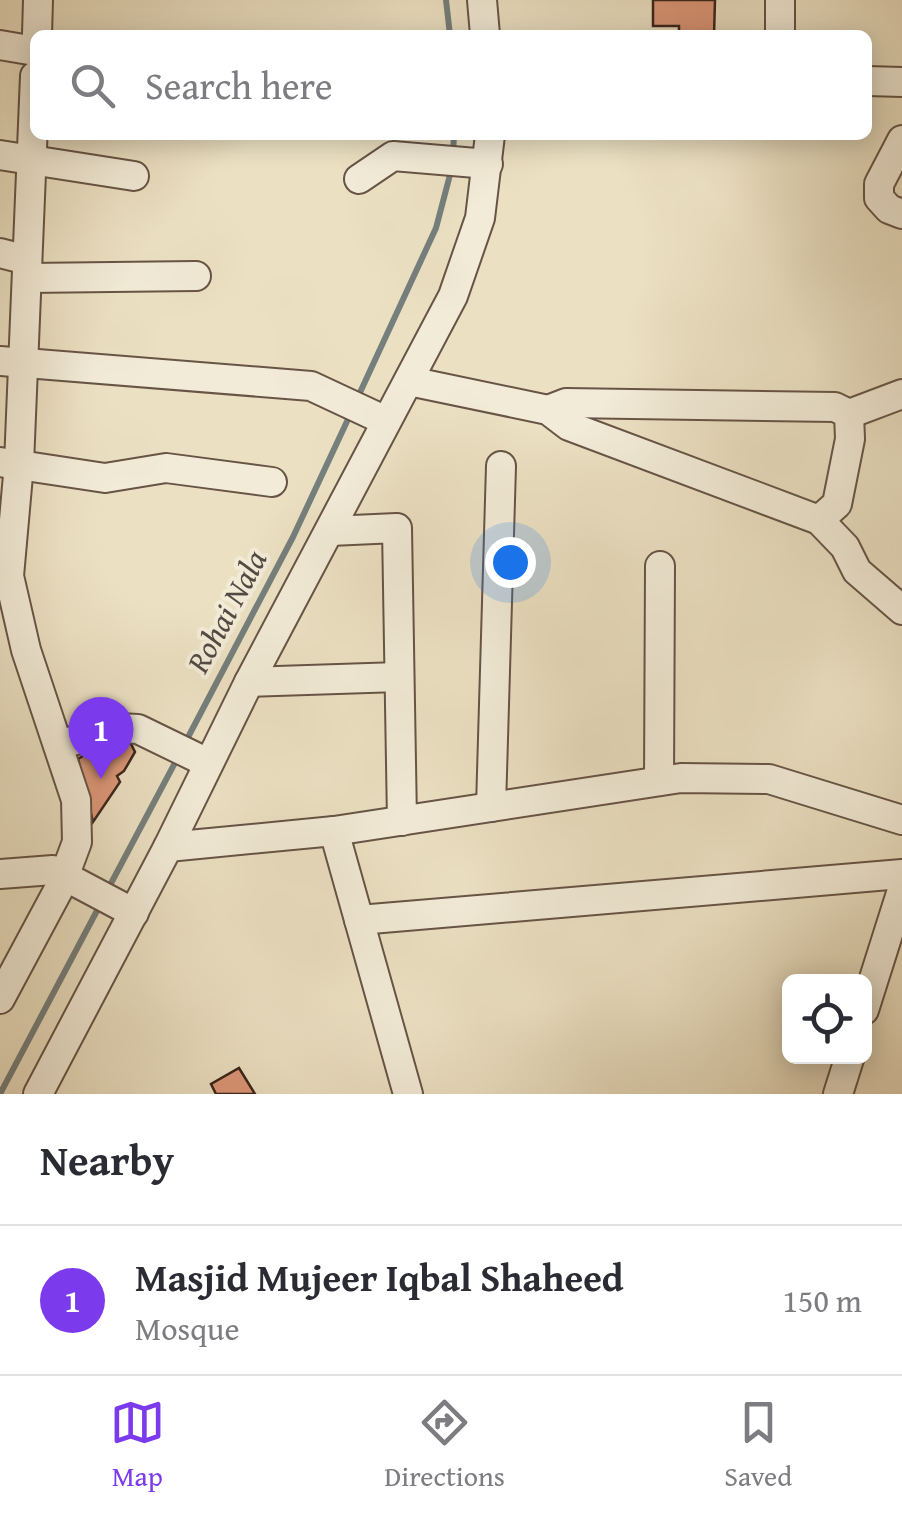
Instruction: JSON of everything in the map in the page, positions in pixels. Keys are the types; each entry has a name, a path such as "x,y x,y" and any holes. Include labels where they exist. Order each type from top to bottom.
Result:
{"street":[{"path":"37,30 38,0"},
{"path":"482,0 485,30"},
{"path":"780,0 780,30"},
{"path":"0,45 30,50"},
{"path":"872,81 902,82"},
{"path":"4,986 69,877 77,842 76,800 5,575 18,263 33,140"},
{"path":"38,1094 168,847 202,760 330,531 378,417 409,381 453,296 480,218 482,162 489,140"},
{"path":"902,140 879,184 879,198 889,209 902,214"},
{"path":"0,154 134,176"},
{"path":"359,179 393,156 482,162"},
{"path":"18,263 196,276"},
{"path":"12,363 311,386 378,417"},
{"path":"409,381 548,410 569,426 819,520 846,546 857,571 902,610"},
{"path":"548,410 566,402 835,407 850,414 902,394"},
{"path":"819,520 837,504 850,440 850,414"},
{"path":"10,463 105,478 166,468 272,482"},
{"path":"492,807 501,466"},
{"path":"330,531 396,528 402,821"},
{"path":"659,781 660,566"},
{"path":"248,682 400,677"},
{"path":"58,745 119,728 138,729 202,760"},
{"path":"168,847 334,831 681,778 769,779 902,820"},
{"path":"334,831 408,1094"},
{"path":"1,872 52,870 131,911"},
{"path":"359,920 902,874"},
{"path":"872,985 902,890"},
{"path":"838,1094 847,1064"}],"building":[{"path":"653,0 715,0 714,30 653,26"},
{"path":"128,738 135,752 117,776 120,782 93,822 78,759 109,740"},
{"path":"239,1068 255,1094 216,1094 211,1084"}],"waterway":[{"name":"Rohai Nala","path":"446,0 449,30"},
{"name":"Rohai Nala","path":"453,154 454,140"},
{"name":"Rohai Nala","path":"357,399 436,228 451,171"},
{"name":"Rohai Nala","path":"185,743 293,537 350,415"},
{"name":"Rohai Nala","path":"108,889 177,759"},
{"name":"Rohai Nala","path":"0,1094 100,905"}],"place":[{"name":"Masjid Mujeer Iqbal Shaheed","path":"101,779"}]}
